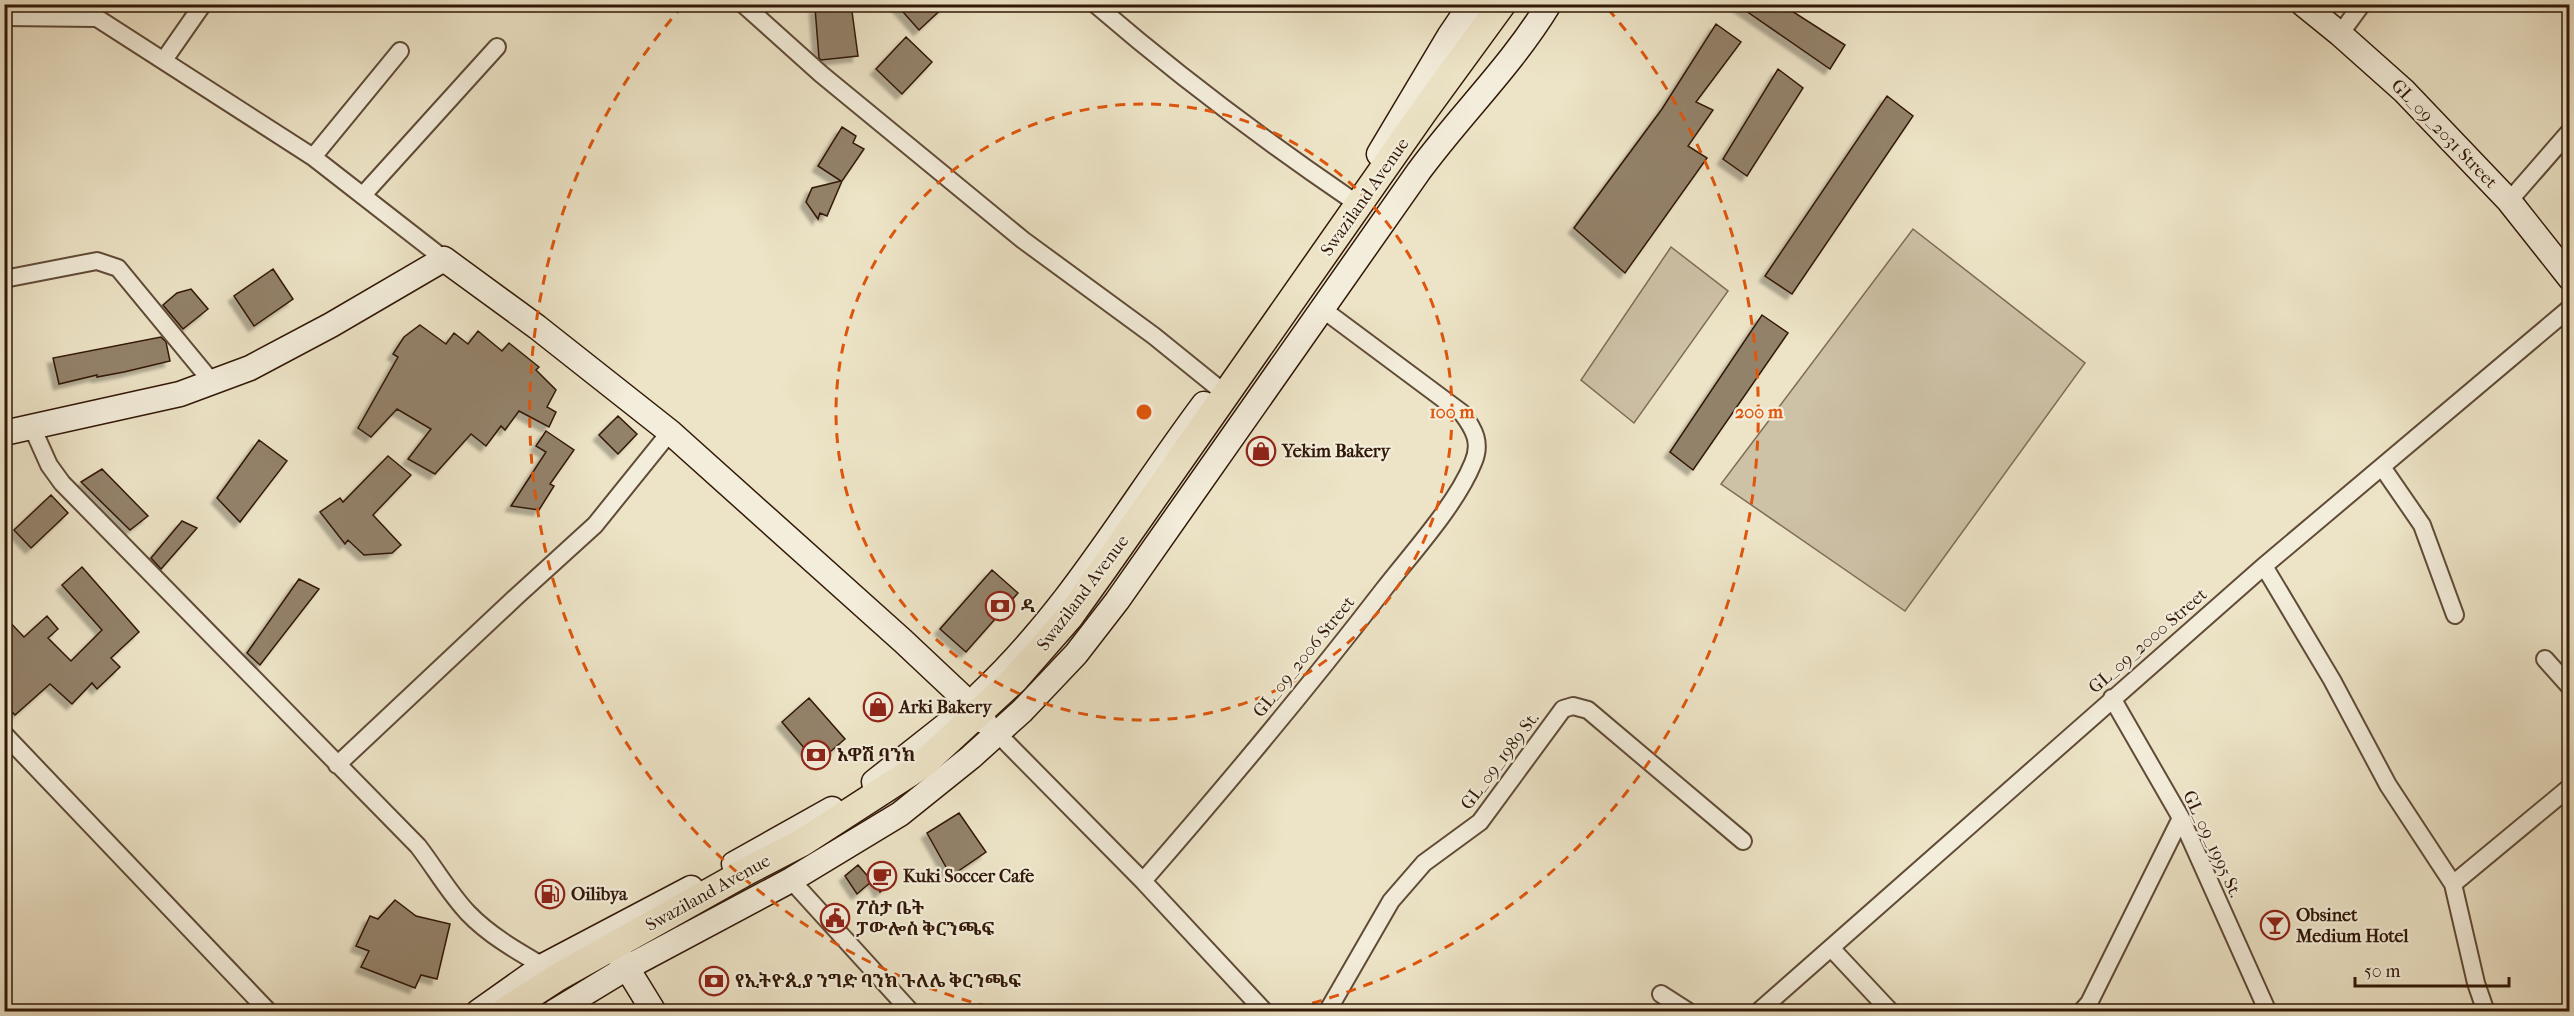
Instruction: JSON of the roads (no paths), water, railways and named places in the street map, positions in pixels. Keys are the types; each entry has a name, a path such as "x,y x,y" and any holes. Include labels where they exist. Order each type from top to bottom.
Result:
{"main road":[{"path":"478,1011 543,966 617,951 791,880 900,814 983,719 1008,666 1050,618 1217,387 1404,116 1450,35 1471,4"},
{"name":"Swaziland Avenue","path":"983,719 1070,616 1502,4"},
{"name":"Swaziland Avenue","path":"504,1011 558,977 617,951 841,834 911,788 1070,636 1514,4"},
{"path":"983,719 1052,681 1092,634 1447,133 1505,68 1533,30 1548,4"},
{"name":"GL_09_2031 Street","path":"2303,4 2404,91 2509,201 2570,278"},
{"path":"4,433 149,402 250,368 289,349 444,259 537,327 670,432 983,719"},
{"path":"554,1011 617,951"},
{"path":"617,951 654,1011"},
{"name":"Swaziland Avenue","path":"528,1011 617,951"}],"street":[{"path":"164,60 203,4"},
{"path":"743,4 821,74 1023,240 1154,336 1217,387"},
{"path":"1095,4 1156,57 1302,166 1349,198"},
{"path":"2340,34 2362,4"},
{"path":"4,17 92,11 313,157 444,259"},
{"path":"363,195 497,47"},
{"path":"313,157 400,51"},
{"path":"2509,201 2570,131"},
{"path":"4,279 97,261 110,263 118,268 212,382"},
{"name":"GL_09_2006 Street","path":"1143,881 1236,774 1329,660 1444,511 1473,463 1478,446 1475,431 1462,413 1321,308"},
{"name":"GL_09_2000 Street","path":"1758,1011 2264,566 2570,308"},
{"path":"32,427 46,459 69,490 418,846 450,892 469,914 513,948 543,966"},
{"path":"337,765 595,525 670,432"},
{"path":"2382,467 2422,525 2455,615"},
{"path":"2264,566 2332,680 2388,785 2453,884 2476,983 2486,1011"},
{"path":"2545,659 2570,687"},
{"name":"GL_09_1995 St.","path":"2112,698 2181,818 2268,1011"},
{"name":"GL_09_1989 St.","path":"1327,1011 1391,901 1424,862 1480,822 1563,709 1573,706 1588,710 1743,841"},
{"path":"983,719 1143,881 1265,1011"},
{"path":"4,734 270,1011"},
{"path":"2453,884 2570,787"},
{"path":"2081,1011 2089,1004 2181,818"},
{"path":"791,880 911,1011"},
{"path":"1831,948 1891,1011"},
{"path":"1662,994 1689,1011"}],"place":[{"name":"Yekim Bakery","path":"1261,451"},
{"name":"ዳ","path":"1000,606"},
{"name":"Arki Bakery","path":"878,707"},
{"name":"አዋሽ ባንክ","path":"816,755"},
{"name":"Kuki Soccer Cafe","path":"882,876"},
{"name":"Oilibya","path":"550,894"},
{"name":"ፖስታ ቤት ፓውሎስ ቅርንጫፍ","path":"835,918"},
{"name":"Obsinet Medium Hotel","path":"2275,925"},
{"name":"የኢትዮጲያ ንግድ ባንክ ጉለሌ ቅርንጫፍ","path":"714,981"}]}
